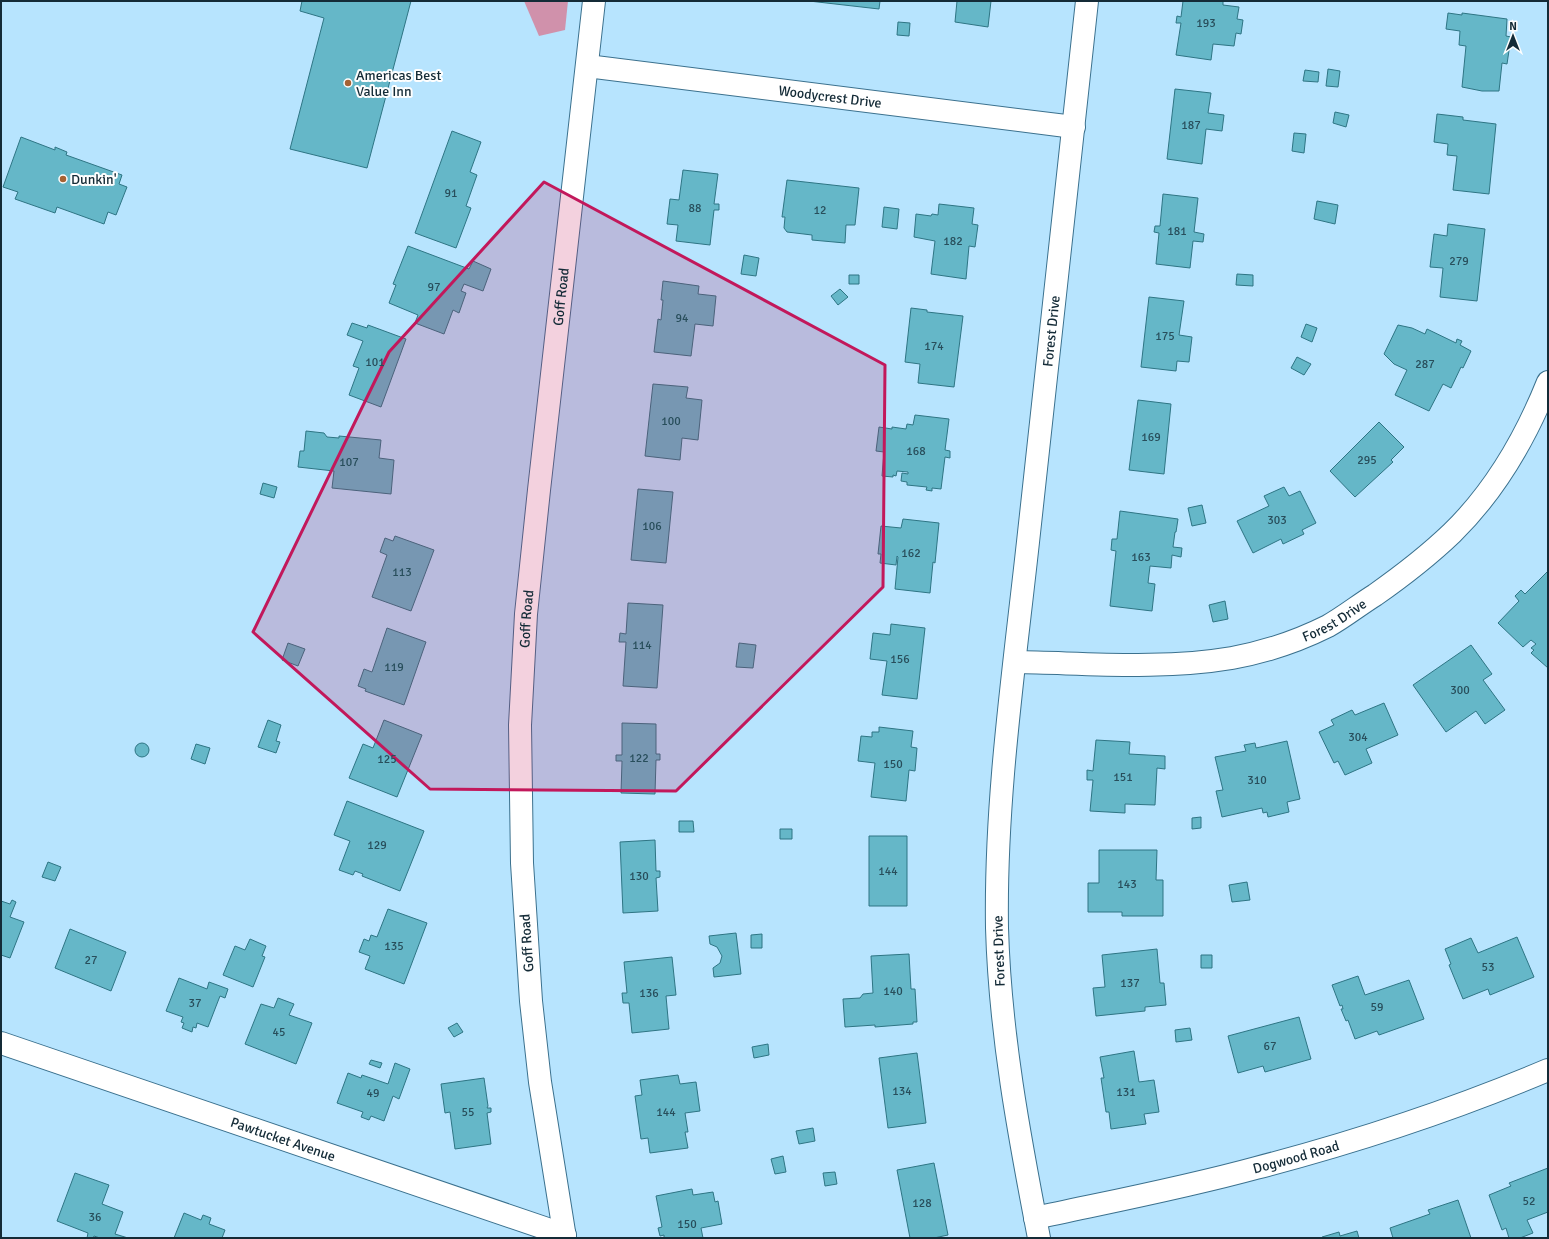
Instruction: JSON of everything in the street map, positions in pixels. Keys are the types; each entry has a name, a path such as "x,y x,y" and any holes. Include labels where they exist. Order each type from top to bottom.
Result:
{"street":[{"name":"Goff Road","path":"565,1236 542,1090 531,1001 522,863 520,724 525,628 538,490 594,1"},
{"name":"Forest Drive","path":"1037,1228 1008,1066 1001,996 997,930 1000,817 1015,662 1087,1"},
{"name":"Woodycrest Drive","path":"587,66 1074,127"},
{"name":"Forest Drive","path":"1015,662 1137,664 1192,663 1232,658 1271,649 1299,639 1328,625 1411,569 1457,528 1505,466 1536,412 1548,382"},
{"name":"Pawtucket Avenue","path":"1,1043 565,1236"},
{"name":"Dogwood Road","path":"1037,1228 1325,1150 1442,1111 1548,1070"}],"highlighted area":[{"path":"544,182 885,365 883,587 676,791 430,789 253,632 389,352"}],"shaded area":[{"path":"524,1 568,1 565,30 539,36"}],"building":[{"name":"Americas Best Value Inn","path":"302,1 411,1 367,168 290,149 324,18 300,11"},
{"path":"809,1 880,1 879,9"},
{"path":"957,1 991,1 988,27 955,22"},
{"path":"1183,1 1223,1 1223,5 1239,7 1237,19 1243,20 1241,34 1236,33 1234,46 1213,44 1211,60 1176,55 1181,23 1176,23 1177,16 1181,17"},
{"path":"1448,13 1462,15 1462,13 1507,19 1506,36 1511,37 1507,64 1502,63 1499,91 1482,91 1462,87 1466,46 1459,45 1460,31 1446,29"},
{"path":"898,22 910,23 909,36 897,35"},
{"path":"1328,69 1340,71 1338,87 1326,86"},
{"path":"1305,70 1319,72 1318,82 1303,81"},
{"path":"1175,89 1211,93 1208,113 1224,115 1222,131 1206,129 1202,164 1167,159"},
{"path":"1335,112 1349,115 1346,127 1333,123"},
{"path":"1437,114 1463,117 1463,120 1496,124 1489,194 1453,190 1457,156 1447,155 1448,144 1434,142"},
{"path":"452,131 481,142 470,172 477,175 466,206 471,208 456,248 415,233"},
{"path":"1294,133 1306,134 1304,153 1292,151"},
{"name":"Dunkin'","path":"21,137 55,150 55,147 67,152 66,155 122,175 119,184 127,187 116,215 108,212 104,224 57,207 55,213 15,199 18,192 3,187"},
{"path":"683,170 718,174 714,204 719,204 719,210 714,210 710,245 676,241 678,225 667,224 670,199 679,200"},
{"path":"787,180 859,188 855,225 846,225 845,243 812,240 812,235 787,232 784,228 785,217 782,217"},
{"path":"1163,194 1198,198 1194,232 1204,234 1203,242 1193,241 1190,268 1156,264 1159,233 1154,232 1155,226 1160,226"},
{"path":"1317,201 1338,205 1335,224 1314,219"},
{"path":"939,204 974,208 972,224 978,225 975,247 969,246 966,279 931,274 935,241 914,237 916,214 931,216 932,214 938,215"},
{"path":"884,207 899,209 897,229 882,227"},
{"path":"1448,224 1485,229 1477,301 1440,297 1443,268 1430,267 1434,234 1447,236"},
{"path":"408,246 469,269 473,261 491,269 483,291 464,284 461,291 466,293 459,313 453,310 444,334 415,323 418,315 389,303 396,285 393,284"},
{"path":"744,255 759,258 756,276 741,274"},
{"path":"1237,274 1253,275 1253,286 1236,285"},
{"path":"849,275 859,275 859,284 849,284"},
{"path":"663,281 699,286 698,294 716,296 713,326 695,324 691,356 654,352 658,319 661,320"},
{"path":"840,289 848,297 838,305 831,296"},
{"path":"1149,297 1184,301 1179,335 1192,337 1189,362 1177,361 1176,371 1141,367"},
{"path":"911,308 927,310 927,312 963,316 954,387 918,383 920,364 905,362"},
{"path":"352,323 367,328 368,325 406,339 381,407 349,395 359,368 353,366 363,341 347,335"},
{"path":"1306,324 1317,328 1312,342 1301,337"},
{"path":"1398,325 1412,328 1425,334 1427,329 1456,343 1457,339 1462,341 1460,345 1471,351 1451,388 1443,384 1429,411 1395,395 1407,370 1394,364 1384,354"},
{"path":"1297,357 1311,364 1304,375 1291,368"},
{"path":"653,384 688,387 686,398 702,400 698,440 682,438 680,460 645,456"},
{"path":"1138,400 1171,404 1164,474 1129,470"},
{"path":"915,415 949,419 945,450 950,451 950,458 945,457 941,489 932,488 932,491 926,490 927,487 907,485 907,482 901,481 902,473 908,474 908,472 897,471 896,476 893,475 893,477 882,476 884,452 876,451 879,427 906,429 907,424 913,425"},
{"path":"1379,422 1404,447 1391,460 1393,462 1355,497 1330,471"},
{"path":"306,431 324,433 327,437 339,438 339,436 381,440 379,458 394,460 391,494 332,488 334,471 298,467 300,451 304,451"},
{"path":"263,483 277,487 274,498 260,494"},
{"path":"1284,487 1289,496 1300,491 1316,523 1302,530 1304,534 1283,544 1281,539 1253,553 1237,521 1269,506 1264,496"},
{"path":"638,489 673,492 666,563 631,560"},
{"path":"1202,505 1206,523 1192,526 1188,508"},
{"path":"1120,511 1178,519 1173,547 1182,548 1181,557 1172,555 1171,568 1150,566 1148,583 1155,584 1152,611 1110,606 1116,551 1111,550 1112,539 1117,539"},
{"path":"903,519 939,523 930,593 895,589 897,556 896,565 880,563 881,554 878,554 881,526 901,528"},
{"path":"395,536 434,550 411,611 372,597 387,555 380,552 385,538 393,541"},
{"path":"1547,572 1548,668 1531,653 1534,650 1531,648 1536,644 1531,640 1523,647 1498,623 1519,601 1515,596 1521,590 1525,594"},
{"path":"1225,601 1228,619 1213,622 1209,605"},
{"path":"628,603 663,605 657,688 623,686 626,642 619,642 620,633 626,634"},
{"path":"891,624 925,628 917,699 882,695 887,661 870,659 873,633 890,635"},
{"path":"387,628 426,642 404,705 365,691 366,689 358,686 364,669 372,672"},
{"path":"288,643 305,649 298,666 282,660"},
{"path":"739,643 756,645 753,668 736,667"},
{"path":"1471,645 1492,674 1483,680 1505,710 1485,724 1476,711 1446,732 1413,685"},
{"path":"1384,703 1398,735 1366,749 1372,763 1345,775 1338,761 1334,763 1319,732 1334,725 1331,720 1352,710 1355,715"},
{"path":"268,720 281,725 276,741 280,742 276,753 258,747"},
{"path":"384,720 422,735 397,797 349,778 363,744 373,748"},
{"path":"622,723 656,724 656,754 660,754 660,760 656,760 655,794 621,793 622,761 616,761 616,755 622,755"},
{"path":"879,727 913,731 911,747 917,748 915,771 909,770 906,801 871,797 875,763 858,761 861,736 872,737 872,732 879,732"},
{"path":"1096,740 1130,742 1129,754 1165,756 1165,769 1157,768 1155,805 1125,804 1125,813 1090,811 1093,780 1087,780 1087,770 1093,771"},
{"path":"1287,741 1300,799 1287,802 1289,812 1268,817 1267,812 1263,813 1262,808 1222,817 1216,791 1223,790 1215,757 1246,751 1244,745 1255,743 1256,748"},
{"path":"139,743 145,743 149,747 149,753 145,757 139,757 135,753 135,747"},
{"path":"196,744 210,748 205,764 191,759"},
{"path":"347,801 424,831 400,891 362,876 363,874 355,871 353,875 339,870 350,841 334,835"},
{"path":"1201,817 1201,828 1192,829 1192,818"},
{"path":"679,821 693,821 694,832 679,832"},
{"path":"780,829 792,829 792,839 780,839"},
{"path":"869,836 907,836 907,906 869,906"},
{"path":"655,840 656,871 660,871 660,877 656,878 658,911 623,913 620,842"},
{"path":"1099,850 1157,850 1156,880 1163,880 1163,916 1122,916 1122,912 1088,912 1088,883 1099,883"},
{"path":"48,862 61,867 55,881 42,877"},
{"path":"1247,882 1250,900 1232,902 1229,885"},
{"path":"12,900 16,902 10,917 24,922 10,958 1,955 1,901 10,904"},
{"path":"388,909 427,923 404,984 365,969 370,956 359,952 364,939 369,941 371,935 377,937"},
{"path":"70,929 126,952 111,991 55,968"},
{"path":"736,933 741,974 714,977 713,968 720,963 722,956 717,947 710,944 709,936"},
{"path":"762,934 762,948 751,948 751,935"},
{"path":"1517,937 1534,977 1490,995 1488,989 1463,999 1449,965 1451,964 1445,949 1471,938 1478,953"},
{"path":"250,939 266,946 262,956 265,957 253,987 223,975 235,946 245,950"},
{"path":"1157,949 1160,983 1164,983 1166,1005 1145,1007 1145,1011 1096,1016 1093,988 1105,987 1102,955"},
{"path":"909,954 911,989 915,989 917,1022 913,1022 913,1024 875,1027 875,1025 845,1027 843,999 860,998 863,994 873,993 871,956"},
{"path":"1201,955 1212,955 1212,968 1201,968"},
{"path":"672,957 676,995 666,996 669,1029 632,1033 629,1003 623,1003 622,993 627,993 624,962"},
{"path":"1358,976 1365,995 1409,980 1424,1019 1379,1035 1377,1031 1355,1039 1348,1020 1346,1021 1341,1009 1343,1009 1342,1005 1340,1006 1332,985"},
{"path":"179,978 207,989 209,982 228,989 225,998 220,996 208,1027 197,1023 196,1028 193,1027 192,1032 182,1028 184,1023 181,1022 183,1017 166,1011"},
{"path":"278,998 294,1004 289,1015 312,1023 296,1064 245,1044 261,1004 274,1008"},
{"path":"1299,1017 1311,1059 1265,1072 1263,1066 1238,1073 1228,1036"},
{"path":"457,1023 463,1032 454,1037 448,1028"},
{"path":"1190,1028 1192,1040 1176,1042 1175,1030"},
{"path":"768,1044 769,1055 754,1058 752,1047"},
{"path":"1134,1051 1139,1082 1154,1080 1159,1112 1144,1114 1146,1124 1111,1129 1109,1112 1106,1112 1101,1078 1104,1078 1100,1057"},
{"path":"917,1053 926,1123 888,1128 879,1058"},
{"path":"371,1060 382,1063 380,1068 369,1064"},
{"path":"395,1063 410,1069 399,1099 393,1096 384,1121 371,1116 369,1120 361,1117 363,1112 337,1103 348,1073 361,1078 362,1075 388,1084"},
{"path":"678,1075 680,1084 696,1082 700,1111 685,1113 688,1132 685,1132 688,1148 650,1153 648,1138 641,1139 635,1096 642,1095 640,1080"},
{"path":"484,1078 487,1108 491,1108 491,1112 487,1113 491,1144 455,1149 450,1112 445,1113 441,1084"},
{"path":"813,1128 815,1141 799,1144 796,1131"},
{"path":"783,1156 786,1172 775,1174 771,1159"},
{"path":"934,1163 948,1235 934,1238 910,1238 897,1170"},
{"path":"1548,1168 1548,1212 1527,1220 1533,1233 1520,1238 1509,1238 1506,1228 1502,1230 1489,1195 1511,1186 1509,1183"},
{"path":"835,1172 837,1184 825,1186 823,1173"},
{"path":"75,1173 109,1185 102,1204 123,1212 115,1234 128,1238 100,1238 94,1236 93,1238 87,1238 88,1233 57,1221"},
{"path":"692,1189 693,1195 713,1192 715,1202 718,1201 722,1224 701,1228 703,1238 664,1238 664,1235 660,1236 658,1228 662,1227 656,1196"},
{"path":"1458,1200 1471,1238 1393,1238 1390,1228 1430,1214 1428,1210"},
{"path":"184,1213 201,1220 203,1215 211,1218 209,1224 225,1230 222,1238 174,1238"},
{"path":"1357,1231 1359,1238 1322,1238 1339,1232 1340,1236"}],"place":[{"name":"Americas Best Value Inn","path":"348,83"},
{"name":"Dunkin'","path":"63,179"}]}
